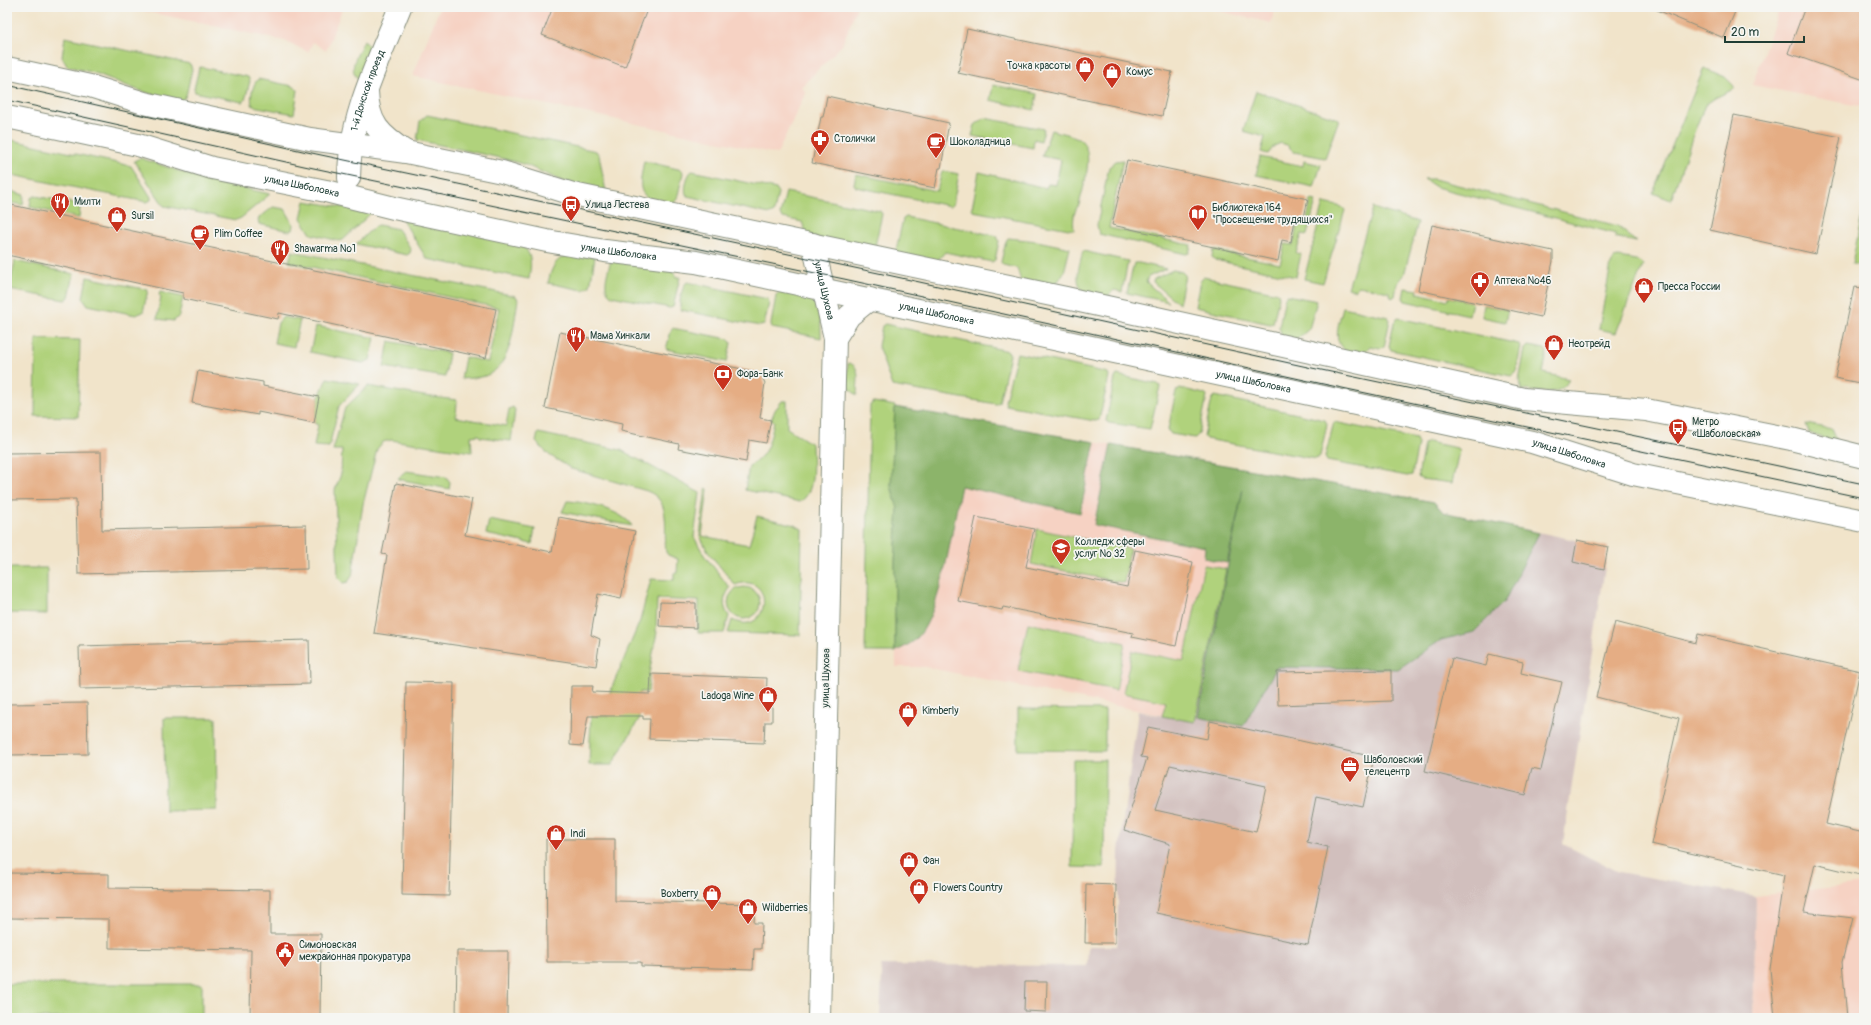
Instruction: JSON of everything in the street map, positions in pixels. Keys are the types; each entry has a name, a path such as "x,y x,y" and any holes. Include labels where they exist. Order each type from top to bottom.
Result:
{"main road":[{"name":"1-й Донской проезд","path":"348,178 351,145 356,121 400,7"},
{"path":"7,68 90,86 144,103 310,139 406,152 502,172 573,194 813,244 1524,399 1646,410 1791,439 1864,457"},
{"path":"367,91 368,107 376,126 386,139 406,152"},
{"name":"улица Шаболовка","path":"7,117 138,145 212,168 326,191 364,201 547,241 605,251 696,262 1532,442 1633,474 1864,521"},
{"path":"326,191 340,185 348,178 364,201"},
{"name":"улица Шухова","path":"813,244 835,338 819,1018"},
{"name":"улица Шухова","path":"835,338 849,316 870,299"}],"shaded area":[{"path":"125,7 343,7 326,51 313,42 308,52 285,41"},
{"path":"440,7 857,7 842,45 801,87 806,92 777,154 413,76"},
{"path":"1202,7 1276,7 1271,23"},
{"path":"1780,7 1864,7 1864,107 1752,85"},
{"name":"Колледж сферы услуг № 32","path":"895,407 1247,469 1195,722 925,667 896,667 895,562 898,509 891,486"},
{"name":"Шаболовский телецентр","path":"1247,469 1434,502 1443,512 1608,547 1563,844 1618,872 1756,896 1753,1018 880,1018 882,973 880,965 1087,966 1088,946 1117,946 1119,852 1138,711 1195,722"},
{"path":"1864,882 1864,1018 1753,1018 1756,896 1863,884"}],"green space":[{"path":"65,37 190,64 192,69 186,96 180,103 135,89 98,74 67,66 62,57"},
{"path":"364,40 371,49 359,79 355,75 354,66"},
{"path":"201,67 248,77 250,81 245,100 242,102 195,92 194,89 199,68"},
{"path":"1704,68 1725,77 1736,88 1715,98 1705,105 1671,200 1653,193"},
{"path":"258,79 293,86 298,90 294,114 253,106 251,100 252,92"},
{"path":"993,85 1037,94 1034,110 990,100"},
{"path":"1256,91 1339,119 1325,158 1294,152 1287,145 1281,143 1274,146 1268,154 1261,152 1265,137 1243,131"},
{"path":"427,115 596,151 599,155 606,192 562,181 526,165 505,159 417,140 420,121"},
{"path":"984,118 1044,129 1041,141 1034,139 1033,148 972,136 975,125"},
{"path":"1051,130 1078,138 1084,143 1087,151 1087,169 1079,205 1075,213 1074,230 973,211 972,208 979,172 1046,188 1048,184 1056,185 1061,160 1042,156"},
{"path":"7,139 131,166 151,197 151,200 147,202 7,174"},
{"path":"1260,157 1303,166 1304,161 1321,165 1314,187 1256,175"},
{"path":"140,158 203,179 270,194 241,218 236,220 164,206 134,161"},
{"path":"1123,160 1109,228 1191,245 1189,253 1186,254 1099,234 1097,225 1109,167 1116,161"},
{"path":"644,161 682,170 683,173 677,199 671,206 652,200 643,193 641,181"},
{"path":"692,171 776,189 778,193 774,212 770,214 687,196 685,190 686,183"},
{"path":"942,171 959,174 953,204 950,206 856,187 854,184 856,174 937,191"},
{"path":"1424,179 1434,179 1618,226 1636,242 1615,237 1616,234 1436,187"},
{"path":"7,190 24,195 23,205 7,202"},
{"path":"786,192 880,211 882,214 874,251 807,236 802,222 783,218 780,215"},
{"path":"35,196 78,204 80,207 79,218 30,207 31,198"},
{"path":"1311,200 1316,201 1307,235 1302,234 1296,253 1301,254 1296,277 1215,260 1212,257 1213,250 1280,264 1285,244 1293,245 1297,224 1306,225"},
{"path":"305,201 372,212 343,240 339,241 311,234 301,218"},
{"path":"1324,203 1342,207 1345,210 1323,283 1304,279"},
{"path":"1864,205 1864,266 1852,264"},
{"path":"273,207 285,209 294,225 293,230 289,231 259,224 258,219"},
{"path":"1373,208 1418,222 1404,275 1397,284 1395,296 1392,298 1389,292 1359,286 1355,290 1348,288"},
{"path":"400,216 522,245 530,256 531,265 529,279 427,259"},
{"path":"906,217 997,236 999,241 995,260 992,262 945,252 936,262 895,255 903,219"},
{"path":"378,225 398,229 411,249 410,253 407,255 356,244 375,226"},
{"path":"1008,238 1037,241 1070,248 1064,272 1059,280 1052,285 1021,281 1017,268 1003,265 1001,262"},
{"path":"292,251 516,296 518,300 515,321 510,344 506,354 494,371 485,376 461,379 465,357 488,362 499,308 289,262"},
{"path":"1083,251 1128,261 1122,292 1114,290 1104,300 1088,295 1082,290 1079,285 1078,274"},
{"path":"568,254 595,257 590,286 583,290 548,283 550,274 556,262"},
{"path":"1618,257 1636,260 1643,265 1616,333 1599,329 1611,264 1615,258"},
{"path":"611,259 672,268 676,277 680,277 673,307 670,308 612,296 608,293 606,289 606,279"},
{"path":"15,261 74,274 69,297 65,300 9,290"},
{"path":"1134,263 1166,269 1148,277 1146,282 1169,302 1127,293"},
{"path":"1173,270 1182,272 1185,275 1179,304 1153,282 1154,279"},
{"path":"87,277 148,290 143,312 136,315 88,305 83,298"},
{"path":"1203,277 1278,293 1279,297 1273,323 1270,324 1195,307 1200,281"},
{"path":"687,282 768,299 769,303 764,325 760,326 681,310 681,295"},
{"path":"1405,288 1418,290 1417,293 1448,300 1449,297 1472,302 1469,315 1405,301 1403,298"},
{"path":"783,289 804,295 815,303 820,316 821,338 772,328 771,324 776,296"},
{"path":"160,292 183,297 179,316 174,321 157,319 161,297 159,295"},
{"path":"1287,295 1317,301 1309,329 1296,340 1283,339 1279,327 1285,297"},
{"path":"1484,305 1508,310 1505,322 1482,317"},
{"path":"1343,307 1388,317 1390,320 1384,347 1380,348 1370,346 1361,356 1343,349 1340,345 1337,334"},
{"path":"283,317 300,320 294,347 274,343 278,323"},
{"path":"1398,318 1519,344 1521,347 1516,372 1511,376 1391,350 1389,346 1394,322"},
{"path":"885,324 1008,351 1010,355 999,402 996,404 892,386 878,346 882,326"},
{"path":"316,326 375,338 370,360 363,363 310,352"},
{"path":"672,328 729,339 731,343 727,362 666,349"},
{"path":"36,339 80,340 78,417 35,416"},
{"path":"389,341 449,353 445,377 384,367"},
{"path":"1528,346 1545,349 1547,352 1543,373 1569,379 1561,389 1549,392 1522,390 1519,381 1525,349"},
{"path":"1017,353 1108,373 1109,377 1099,420 1095,421 1006,405 1005,401"},
{"path":"848,363 852,364 857,371 857,395 848,385"},
{"path":"1117,375 1158,384 1160,386 1150,429 1109,423 1106,421 1115,378"},
{"path":"327,378 360,384 339,406 329,447 314,446 318,425 314,423 319,397"},
{"path":"368,386 457,400 456,417 506,426 509,409 513,407 515,410 511,441 480,437 479,435 471,436 472,452 391,440 383,442 377,449 363,504 352,576 348,582 343,583 338,578 335,490 341,474 342,450 333,450 345,408"},
{"path":"1180,388 1207,396 1199,434 1195,438 1171,434 1168,430 1176,391"},
{"path":"1215,396 1325,420 1327,424 1320,456 1316,459 1206,439 1204,436 1212,399"},
{"path":"782,401 787,401 787,428 812,444 813,467 811,483 809,491 800,502 745,490 749,466 760,457 767,447 774,421 771,420 775,410"},
{"path":"874,402 895,406 891,486 898,508 895,562 895,652 865,652 870,405"},
{"path":"895,407 1095,442 1080,513 961,486 946,565 934,607 918,637 895,652 895,562 898,509 891,486"},
{"path":"1334,422 1416,439 1418,444 1412,475 1407,476 1327,461 1325,457"},
{"path":"1806,424 1832,429 1838,443 1809,433"},
{"path":"538,433 621,450 700,493 694,537 704,555 730,588 724,602 725,609 729,616 724,633 698,633 699,601 657,599 657,632 649,674 648,692 640,692 639,719 612,765 589,765 591,716 609,716 610,692 640,621 651,579 674,580 674,573 677,573 678,559 668,555 666,552 666,526 664,509 661,502 655,496 647,491 572,469 549,455 536,442"},
{"path":"1428,442 1457,448 1459,451 1452,483 1421,479 1418,477 1424,444"},
{"path":"1111,445 1434,502 1443,512 1539,533 1504,602 1474,632 1441,640 1398,669 1277,667 1243,726 1198,717 1243,489 1227,563 1204,558 1205,547 1094,525"},
{"path":"406,471 446,477 450,482 449,489 398,479"},
{"path":"706,488 708,489 702,536 749,545 757,516 795,525 802,529 800,635 728,633 732,620 745,623 755,620 761,613 764,604 762,594 757,587 748,583 735,585 708,552 700,536"},
{"path":"567,501 593,505 612,511 627,520 632,526 562,512"},
{"path":"489,520 535,529 532,544 486,534"},
{"path":"1037,529 1130,549 1124,583 1031,564"},
{"path":"1204,565 1226,569 1195,722 1162,716 1166,702 1123,693 1132,651 1184,661"},
{"path":"7,568 47,568 47,614 7,613"},
{"path":"741,587 747,587 756,591 760,603 756,615 747,619 741,619 732,615 728,606 728,600 732,591"},
{"path":"1028,623 1125,643 1116,690 1018,671"},
{"path":"1018,709 1105,710 1105,751 1018,750"},
{"path":"164,718 216,718 217,810 165,811"},
{"path":"1073,760 1105,760 1104,868 1072,867"},
{"path":"7,984 202,984 202,1018 7,1018"}],"building":[{"path":"553,7 648,7 625,67 542,35"},
{"path":"1650,7 1737,7 1724,38"},
{"path":"1805,7 1864,7 1864,80 1788,53"},
{"path":"967,29 1172,72 1162,116 958,73"},
{"path":"827,96 949,123 941,168 939,168 935,188 812,163 821,117 823,117"},
{"path":"1734,115 1841,137 1816,254 1710,230"},
{"path":"1127,160 1308,199 1303,222 1295,220 1291,242 1282,240 1278,261 1112,225"},
{"path":"7,204 496,309 486,358 279,313 278,319 183,299 183,293 7,255"},
{"path":"1432,225 1553,251 1553,261 1541,317 1418,290"},
{"path":"1854,287 1864,288 1864,384 1835,378"},
{"path":"560,332 757,372 761,375 765,383 760,418 771,420 766,443 749,440 746,462 678,449 679,444 621,431 622,424 545,408"},
{"path":"198,371 263,382 263,386 319,397 314,423 258,412 258,415 192,403"},
{"path":"101,452 102,530 306,525 307,569 78,574 76,499 7,500 7,453"},
{"path":"396,483 472,499 465,535 552,552 559,517 635,531 621,599 598,594 591,635 600,639 596,666 374,633 387,555 382,554"},
{"path":"976,517 1034,529 1026,567 1127,587 1135,550 1193,562 1176,646 1132,637 1133,633 1003,607 1002,610 958,601"},
{"path":"1577,540 1608,547 1604,569 1573,562"},
{"path":"660,602 696,603 696,628 659,626"},
{"path":"1615,622 1696,643 1698,634 1860,671 1826,824 1864,833 1864,876 1815,864 1804,912 1853,918 1842,962 1847,1018 1775,1018 1770,969 1784,875 1651,844 1679,718 1596,697"},
{"path":"309,640 310,684 80,689 79,646"},
{"path":"1489,654 1523,662 1521,673 1562,682 1541,770 1532,768 1525,795 1425,771 1452,658 1486,666"},
{"path":"1391,670 1391,701 1278,705 1277,672"},
{"path":"651,674 767,678 766,701 772,701 772,722 765,722 764,743 649,739 650,719 643,719 643,716 588,716 583,746 570,745 571,686 593,686 592,692 650,694"},
{"path":"406,682 454,683 449,896 402,895"},
{"path":"87,703 88,754 7,755 7,704"},
{"path":"1210,721 1374,757 1363,807 1316,797 1307,842 1328,847 1308,945 1156,913 1170,844 1124,830 1147,758 1141,757 1148,727 1207,739","holes":["1170,765 1266,786 1256,832 1155,810"]},
{"path":"546,839 615,839 615,901 755,904 754,923 762,923 761,949 754,949 753,969 641,966 641,962 547,962"},
{"path":"7,873 109,874 109,888 270,890 270,934 321,934 320,1018 250,1018 251,950 109,948 109,919 7,918"},
{"path":"1086,884 1116,885 1115,943 1085,943"},
{"path":"457,951 508,951 507,1018 456,1018"},
{"path":"1025,982 1047,982 1046,1012 1024,1011"}],"tram line":[{"path":"7,85 307,152 883,274 1312,368 1864,484"},
{"path":"7,100 304,166 844,279 1309,381 1864,498"}],"place":[{"name":"Точка красоты","path":"1085,83"},
{"name":"Комус","path":"1112,89"},
{"name":"Столички","path":"820,156"},
{"name":"Шоколадница","path":"936,159"},
{"name":"Милти","path":"60,219"},
{"name":"Улица Лестева","path":"571,222"},
{"name":"Библиотека 164 \"Просвещение трудящихся\"","path":"1198,231"},
{"name":"Sursil","path":"117,233"},
{"name":"Plim Coffee","path":"200,251"},
{"name":"Shawarma №1","path":"280,266"},
{"name":"Аптека №46","path":"1480,298"},
{"name":"Пресса России","path":"1644,304"},
{"name":"Мама Хинкали","path":"576,353"},
{"name":"Неотрейд","path":"1554,361"},
{"name":"Фора-Банк","path":"723,391"},
{"name":"Метро «Шаболовская»","path":"1678,445"},
{"name":"Колледж сферы услуг № 32","path":"1061,565"},
{"name":"Ladoga Wine","path":"768,713"},
{"name":"Kimberly","path":"908,728"},
{"name":"Шаболовский телецентр","path":"1350,783"},
{"name":"Indi","path":"556,851"},
{"name":"Фан","path":"909,878"},
{"name":"Flowers Country","path":"919,905"},
{"name":"Boxberry","path":"712,911"},
{"name":"Wildberries","path":"748,925"},
{"name":"Симоновская межрайонная прокуратура","path":"285,968"}]}
